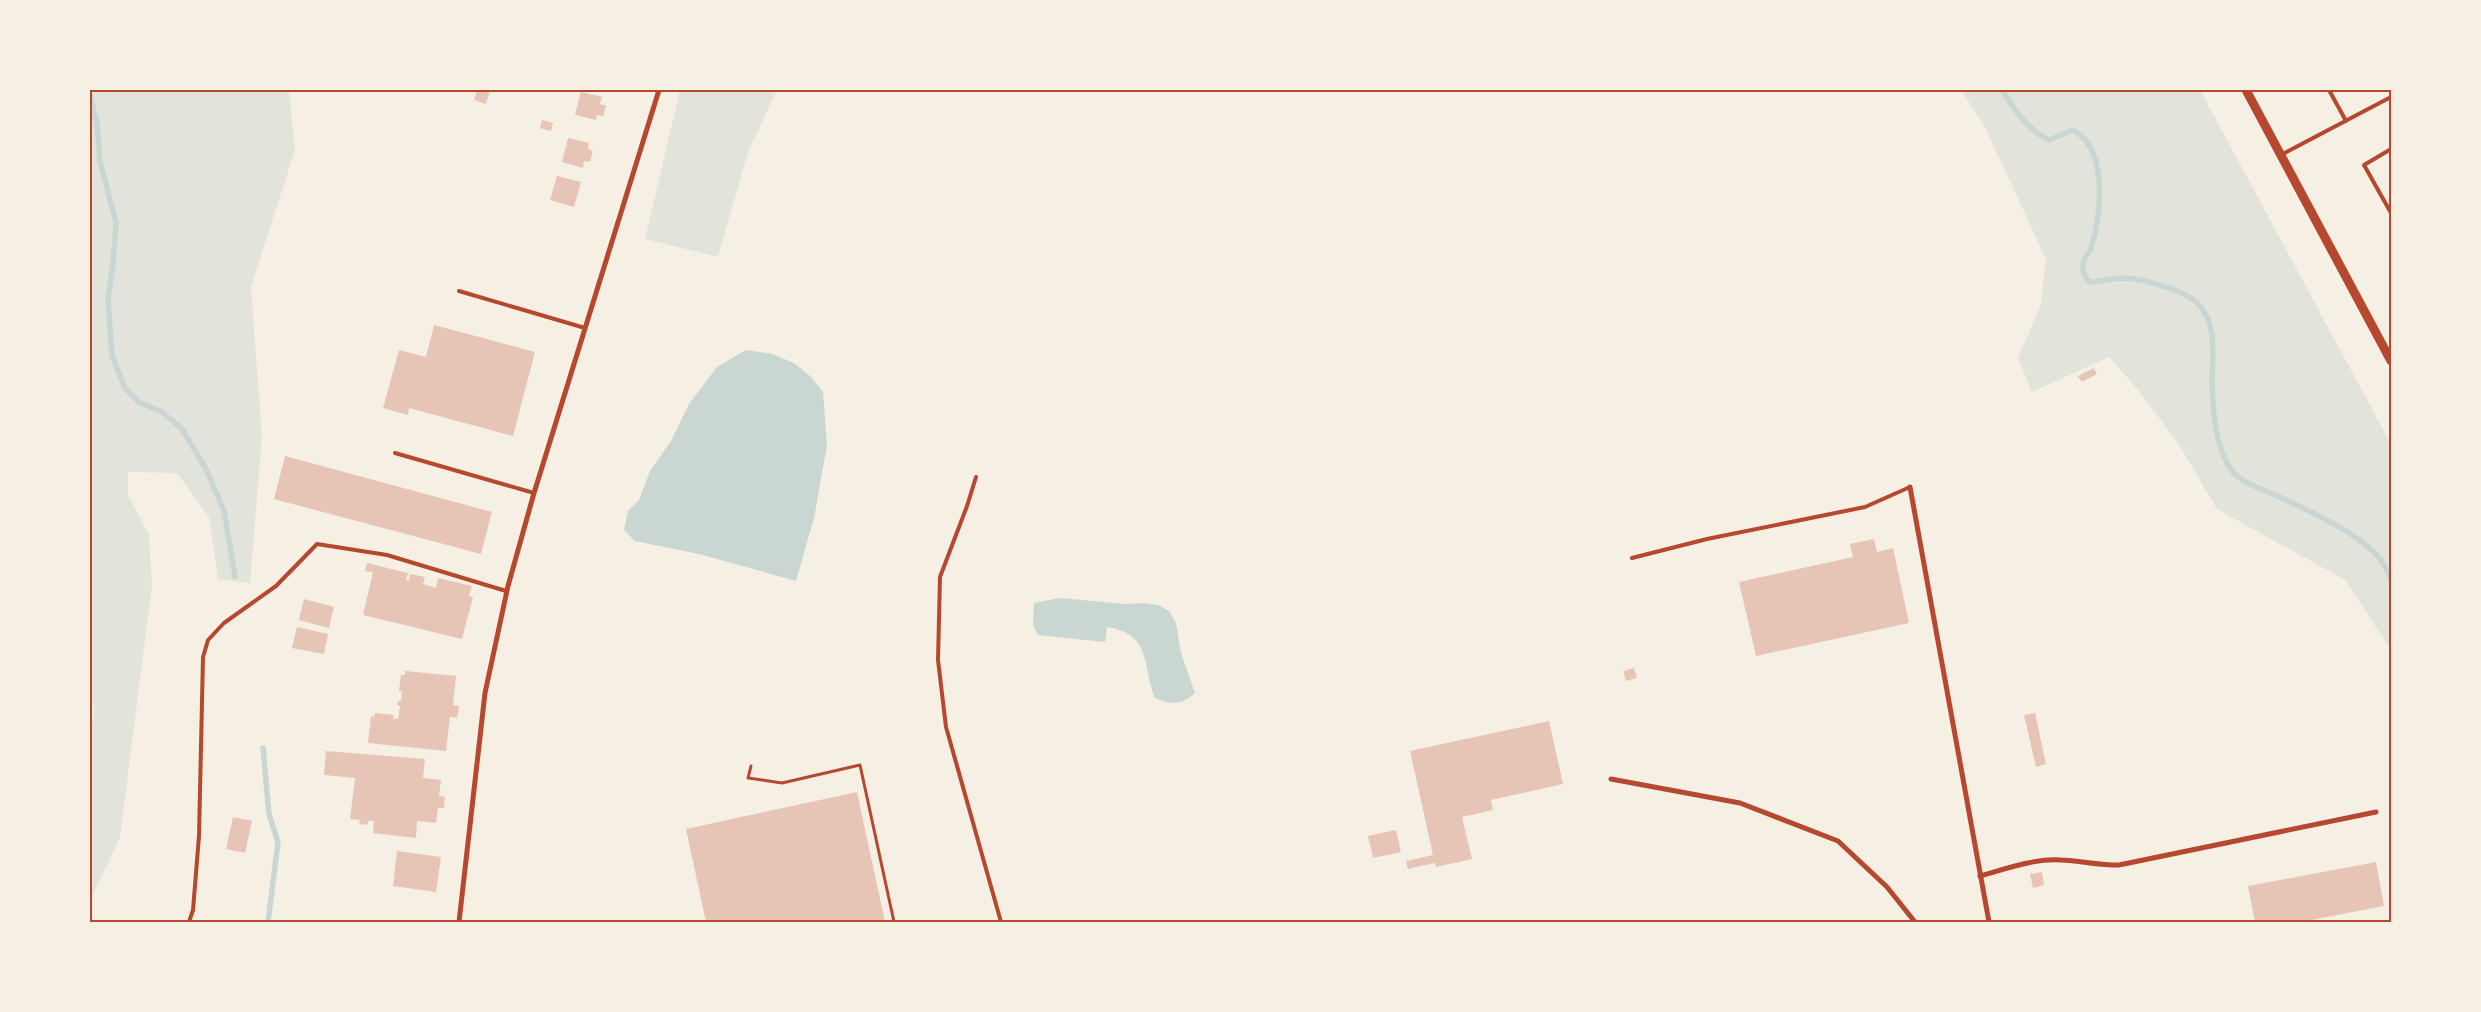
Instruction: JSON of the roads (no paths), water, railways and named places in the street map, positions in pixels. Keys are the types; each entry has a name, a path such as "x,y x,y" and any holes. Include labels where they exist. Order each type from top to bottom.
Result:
{"street":[{"path":"459,922 486,693 506,591 534,493 659,90"},
{"path":"2246,90 2391,361"},
{"path":"1910,487 1989,922"},
{"path":"1611,779 1740,803 1838,841 1887,887 1915,922"},
{"path":"1980,876 2029,864 2060,860 2095,866 2119,865 2376,812"}],"lane":[{"path":"2329,90 2346,121"},
{"path":"2280,155 2391,97"},
{"path":"2391,149 2364,165 2391,213"},
{"path":"459,291 585,328"},
{"path":"395,453 534,493"},
{"path":"976,477 940,577 938,660 946,727 1001,922"},
{"path":"1632,558 1707,539 1865,507 1910,487"},
{"path":"189,922 193,910 199,836 203,657 208,640 224,623 276,586 317,544 387,555 506,591"}],"waterway":[{"path":"2002,90 2022,118 2041,136 2049,140 2073,130 2085,139 2092,152 2097,167 2099,201 2095,234 2091,248 2083,263 2083,272 2088,280 2090,282 2124,278 2152,283 2184,294 2198,304 2204,312 2209,321 2211,331 2213,405 2216,429 2226,462 2232,471 2246,482 2346,531 2380,559 2391,579"},
{"path":"90,96 97,124 100,162 116,222 108,298 112,356 125,388 139,402 162,412 182,429 206,469 224,511 235,577"},
{"path":"263,748 269,814 278,842 268,922"}]}
